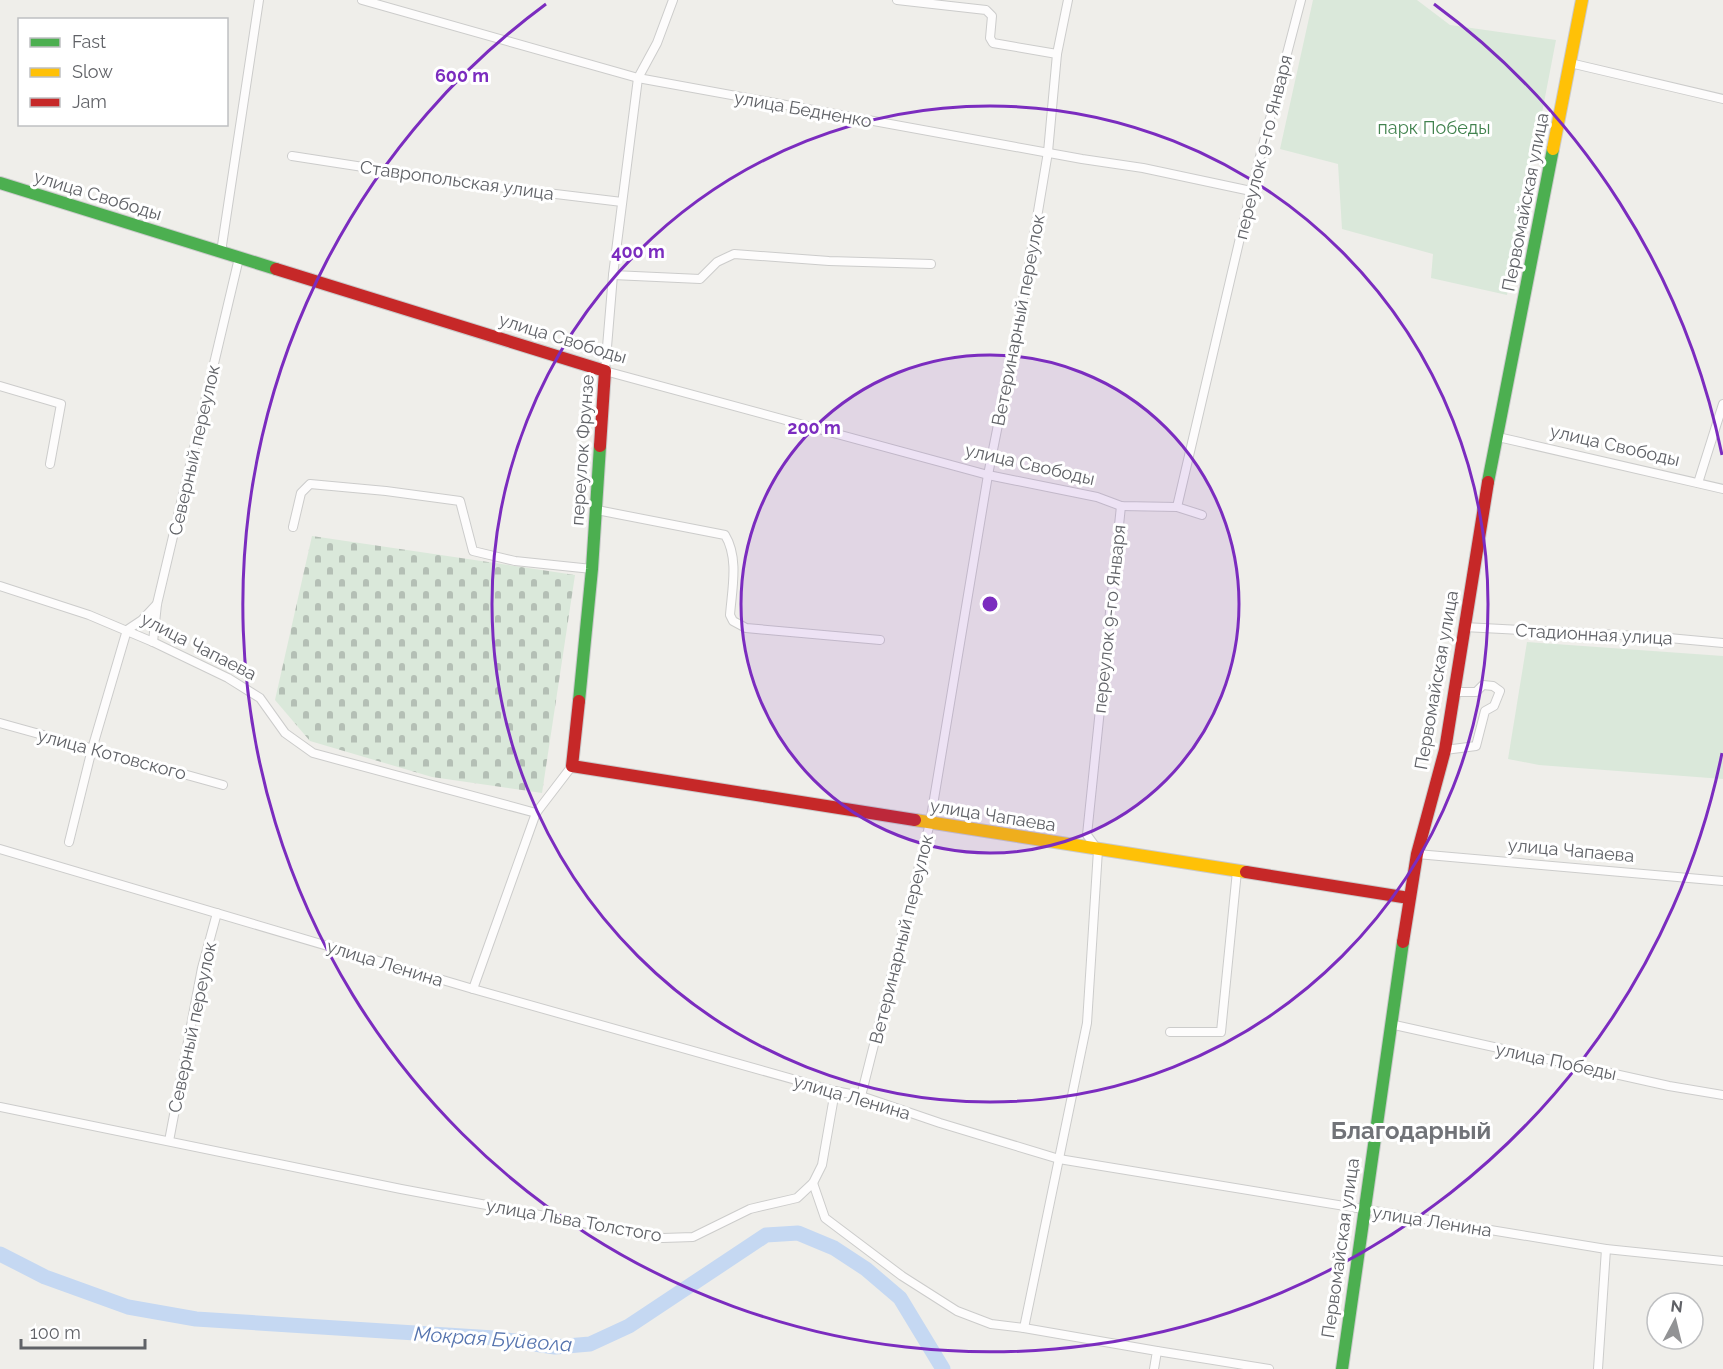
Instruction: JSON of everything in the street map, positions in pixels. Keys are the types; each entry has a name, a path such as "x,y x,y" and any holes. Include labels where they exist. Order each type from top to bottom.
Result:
{"main road":[{"name":"Первомайская улица","path":"1342,1369 1409,898 1417,854 1444,750 1483,502 1498,437 1582,0"},
{"name":"улица Свободы","path":"0,183 605,371"},
{"name":"переулок Фрунзе","path":"572,766 597,510 605,371"},
{"name":"улица Чапаева","path":"572,766 1409,898"}],"street":[{"path":"221,252 259,0"},
{"name":"улица Бедненко","path":"362,0 638,78 1143,168 1251,191"},
{"name":"переулок Фрунзе","path":"605,371 613,275 638,78 657,43 673,0"},
{"path":"897,0 986,10 992,16 990,38 993,43 1057,54"},
{"name":"Ветеринарный переулок","path":"861,1096 930,824 988,475 1025,289 1048,152 1057,54 1068,0"},
{"name":"переулок 9-го Января","path":"1024,1328 1087,1023 1098,850 1087,835 1121,506 1177,507 1251,191 1301,0"},
{"path":"1570,63 1723,99"},
{"name":"Ставропольская улица","path":"292,156 473,184 622,202"},
{"path":"613,275 700,279 717,262 734,254 830,261 931,264"},
{"name":"Северный переулок","path":"153,642 157,604 239,258"},
{"name":"улица Свободы","path":"605,371 988,475 1097,497 1121,506"},
{"path":"0,386 61,404 50,464"},
{"path":"1698,483 1723,404"},
{"name":"улица Свободы","path":"1498,437 1723,489"},
{"path":"293,527 301,493 310,484 386,490 460,501 473,551 515,561 592,569"},
{"path":"1177,507 1202,515"},
{"path":"597,510 725,535 734,556 730,615 733,621 746,628 880,640"},
{"name":"улица Чапаева","path":"0,586 127,630 228,678 260,698 285,733 313,753 536,813"},
{"path":"69,842 92,749 127,630 142,620 157,604"},
{"name":"Стадионная улица","path":"1464,627 1658,637 1723,643"},
{"path":"1444,750 1476,746 1485,711 1494,706 1500,692 1493,686 1483,685 1476,692 1454,692"},
{"name":"улица Котовского","path":"0,723 223,785"},
{"path":"473,989 536,813 572,766"},
{"name":"улица Ленина","path":"0,849 473,989 835,1091 861,1096 940,1123 1059,1158 1606,1249 1723,1261"},
{"name":"улица Чапаева","path":"1417,854 1723,881"},
{"path":"1170,1032 1221,1032 1237,871"},
{"name":"Северный переулок","path":"169,1141 202,968 217,913"},
{"name":"улица Победы","path":"1390,1024 1668,1086 1723,1095"},
{"path":"835,1091 822,1165 813,1183 825,1218 902,1276 957,1311 991,1324 1269,1369"},
{"name":"улица Льва Толстого","path":"0,1107 401,1189 663,1238 693,1237 750,1209 797,1198 813,1183"},
{"path":"1598,1369 1606,1249"},
{"path":"1154,1369 1157,1352"}],"green space":[{"name":"парк Победы","path":"1313,0 1417,0 1450,25 1556,40 1507,295 1431,278 1433,254 1342,229 1338,164 1280,149"},
{"path":"312,536 575,575 542,793 432,777 310,741 275,700"},
{"path":"1527,642 1723,656 1723,779 1539,765 1508,759"}],"waterway":[{"name":"Мокрая Буйвола","path":"0,1254 45,1277 128,1307 196,1319 494,1338 555,1347 590,1344 629,1326 766,1235 798,1233 834,1248 866,1269 900,1298 943,1369"}],"traffic: fast":[{"path":"1488,482 1553,149"},
{"path":"0,183 276,269"},
{"path":"579,701 592,569 600,446"},
{"path":"1342,1369 1403,942"}],"traffic: slow":[{"path":"1553,149 1582,0"},
{"path":"915,820 1246,872"}],"traffic: jam":[{"path":"276,269 605,371 600,446"},
{"path":"1403,942 1417,854 1445,750 1488,482"},
{"path":"579,701 572,766 915,820"},
{"path":"1246,872 1409,898"}],"district":[{"name":"Благодарный","path":"1411,1130"}]}
